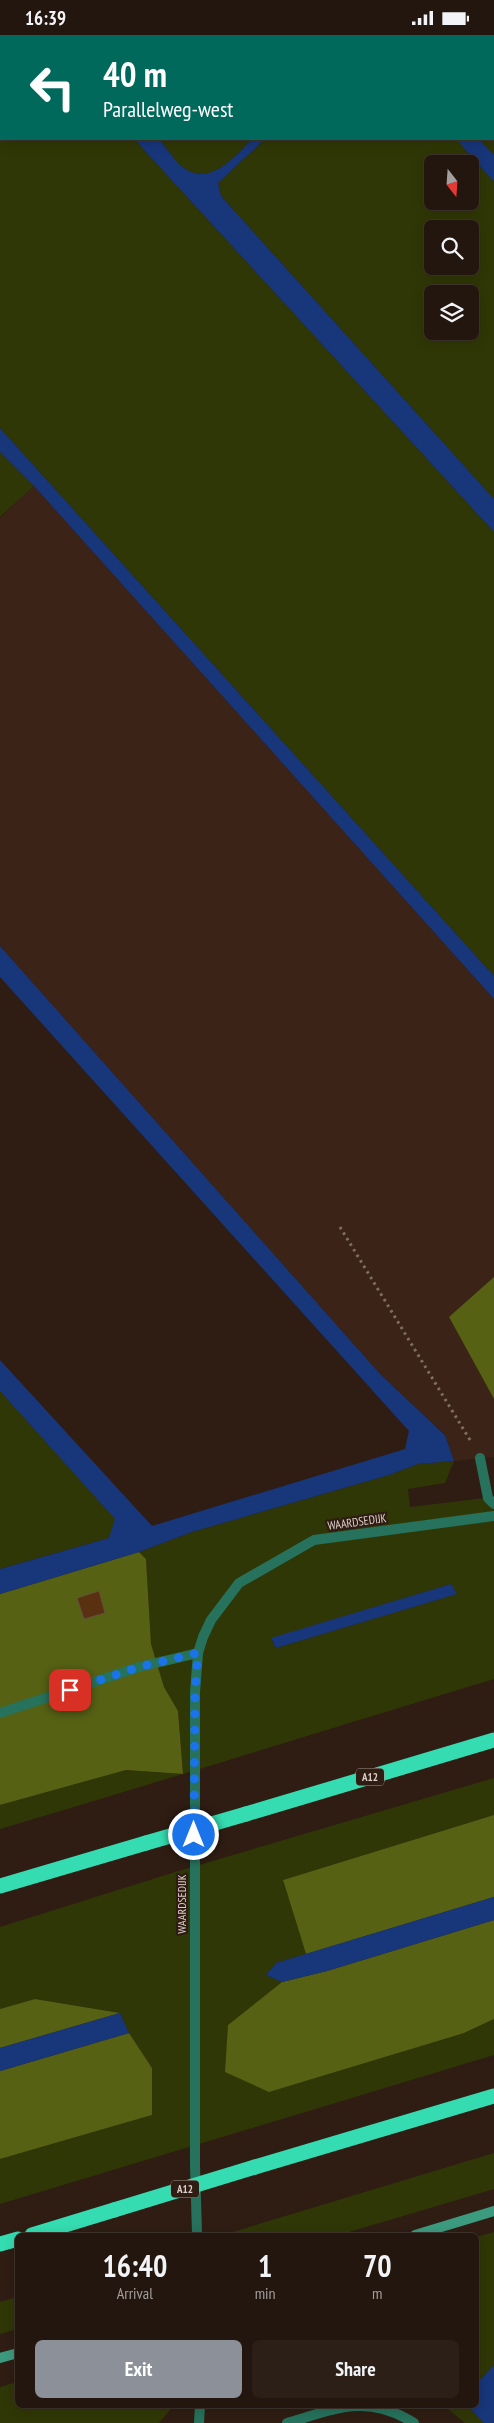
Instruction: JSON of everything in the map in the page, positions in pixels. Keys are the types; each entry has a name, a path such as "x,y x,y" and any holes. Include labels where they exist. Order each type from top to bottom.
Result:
{"highway":[{"name":"A12","path":"0,1886 494,1740"},
{"name":"A12","path":"39,2233 494,2096"},
{"path":"0,2245 15,2240"}],"main road":[{"path":"422,2233 494,2211"},
{"path":"0,2358 15,2354"}],"street":[{"path":"480,1458 488,1498 494,1504"},
{"name":"WAARDSEDIJK","path":"197,2233 194,2165 195,1692 198,1653 211,1619 238,1583 314,1540 494,1516"},
{"path":"0,1713 139,1667 198,1653"},
{"path":"200,2408 200,2423"},
{"path":"287,2423 335,2408"},
{"path":"375,2408 401,2415 414,2423"}],"path":[{"path":"340,1227 480,1458"}],"shaded area":[{"path":"34,486 494,999 494,1278 449,1317 494,1399 494,1457 454,1461 445,1434 381,1375 0,946 0,518"}],"green space":[{"path":"0,140 135,140 494,532 494,976 0,428"},
{"path":"160,140 251,140 230,161 213,172 204,174 194,173 184,168 174,159"},
{"path":"264,140 457,140 470,155 424,155 424,210 479,210 479,165 494,182 494,499 221,196 218,183"},
{"path":"480,140 494,140 494,155"},
{"path":"0,452 34,486 0,517"},
{"path":"494,1277 494,1399 449,1317"},
{"path":"0,1391 116,1519 109,1538 0,1569"},
{"path":"454,1461 445,1483 408,1489 410,1507 494,1497 494,1679 183,1774 178,1711 164,1687 151,1644 146,1559 139,1552 192,1532 389,1475 418,1464","holes":["451,1584 456,1594 276,1648 271,1639"]},
{"path":"139,1552 146,1559 151,1644 164,1687 178,1711 183,1774 126,1770 0,1805 0,1594"},
{"path":"126,1770 183,1774 0,1829 0,1805"},
{"path":"494,1778 494,1815 283,1880 306,1954 276,1963 266,1975 282,1982 228,2025 464,2033 494,2019 494,2055 0,2204 0,2159 152,2115 152,2068 129,2033 120,2013 35,1999 0,2009 0,1927 172,1873"},
{"path":"494,1815 494,1897 306,1954 283,1880"},
{"path":"494,1920 494,2019 464,2033 269,2092 225,2072 228,2025 282,1982 327,1971"},
{"path":"35,1999 120,2013 0,2048 0,2009"},
{"path":"129,2033 152,2068 152,2115 0,2159 0,2071"},
{"path":"494,2153 494,2189 346,2233 230,2233"},
{"path":"494,2232 494,2365 479,2381 479,2236"},
{"path":"15,2298 15,2330 0,2334 0,2302"},
{"path":"15,2383 15,2408 172,2408 159,2423 0,2423 0,2387"},
{"path":"447,2408 470,2408 484,2423 465,2423"}],"water":[{"path":"135,140 160,140 174,159 184,168 194,173 204,174 222,167 251,140 264,140 218,183 221,196 494,499 494,532"},
{"path":"457,140 480,140 494,155 494,182 479,165 479,155 470,155"},
{"path":"0,428 494,976 494,999 34,486 0,452"},
{"path":"0,946 381,1375 445,1435 454,1461 418,1464 389,1475 192,1532 139,1552 0,1594 0,1569 109,1538 115,1519 0,1391 0,1360 152,1526 405,1449 409,1431 0,977"},
{"path":"451,1584 457,1594 276,1648 271,1638"},
{"path":"494,1897 494,1920 327,1971 282,1982 266,1975 276,1963"},
{"path":"120,2013 129,2033 0,2071 0,2048"},
{"path":"494,2365 494,2423 484,2423 470,2408 479,2408 479,2381"}],"building":[{"path":"99,1591 105,1613 84,1619 77,1598"}],"route":[{"path":"70,1690 139,1667 198,1653 195,1692 194,1835"}]}
